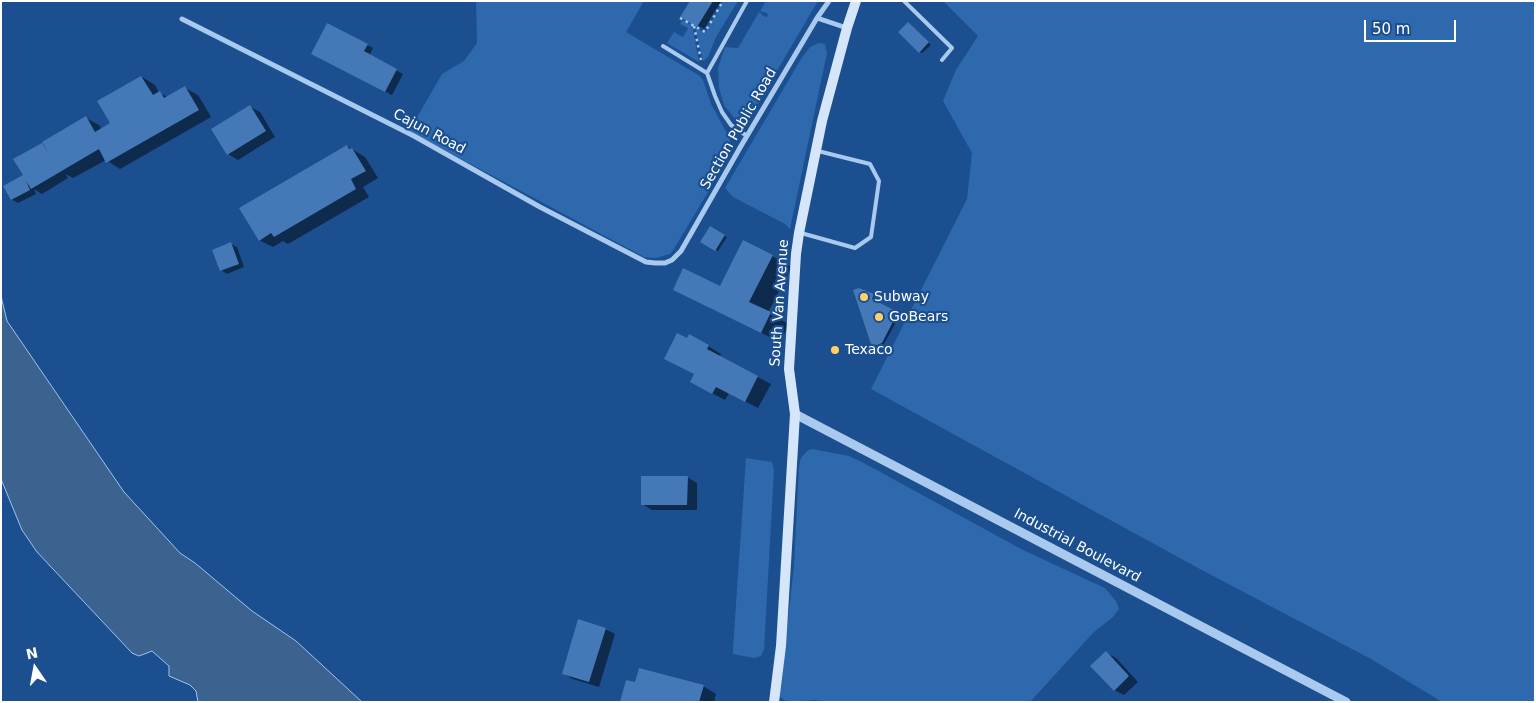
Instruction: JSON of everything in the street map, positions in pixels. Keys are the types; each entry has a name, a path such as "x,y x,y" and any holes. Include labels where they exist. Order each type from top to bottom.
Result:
{"main road":[{"name":"South Van Avenue","path":"774,702 781,646 795,414 789,369 798,233 816,150 847,28 856,1"}],"street":[{"name":"Section Public Road","path":"665,263 672,260 681,251 747,136 829,1"},
{"path":"817,18 847,28"},
{"name":"Cajun Road","path":"182,19 414,136 540,207 646,262 665,263"},
{"name":"Industrial Boulevard","path":"795,414 1346,702"}],"lane":[{"path":"705,72 747,1"},
{"path":"904,1 952,48 942,60"},
{"path":"663,46 705,72 722,112 731,125 747,136"},
{"path":"798,233 854,248 871,237 879,181 870,164 816,150"}],"path":[{"path":"680,18 705,32 722,1"},
{"path":"694,25 705,72"}],"shaded area":[{"path":"476,1 644,1 626,32 700,76 711,104 729,137 733,150 670,254 656,258 644,257 409,131 442,74 464,61 477,43"},
{"path":"723,1 738,1 716,37 708,57 703,61 695,27 705,33"},
{"path":"766,1 818,1 758,103 746,122 743,122 734,118 724,105 719,88 718,68 725,47 738,48 759,12 765,17 768,16 767,13 760,11"},
{"path":"943,1 1535,1 1535,702 1442,702 1371,659 1198,568 871,389 967,199 972,153 943,101 956,70 978,36"},
{"path":"683,20 692,25 699,62 667,43 674,32 683,37 688,28 680,24"},
{"path":"819,43 825,44 827,53 790,229 785,224 733,197 725,188 801,59 810,47"},
{"path":"1,296 7,321 124,492 180,553 195,563 252,611 296,641 362,702 198,702 196,691 190,685 169,676 169,666 152,651 139,656 132,653 37,552 22,530 1,479"},
{"path":"812,449 849,456 862,462 1023,550 1105,588 1116,601 1119,609 1113,617 1093,633 1030,702 827,702 815,700 794,702 784,700 780,697 780,690 794,566 799,466 801,458 807,451"},
{"path":"746,458 772,462 774,470 764,650 761,656 754,658 733,654"}],"building":[{"path":"690,1 713,1 697,27 680,17"},
{"path":"908,22 929,42 919,53 898,32"},
{"path":"327,23 368,44 364,51 397,69 385,92 311,54"},
{"path":"141,76 153,95 160,91 164,98 185,86 199,110 106,163 99,149 31,189 26,181 30,190 11,200 3,186 23,175 13,159 42,143 48,152 42,142 86,116 95,132 110,123 97,101"},
{"path":"250,105 266,131 227,155 211,129"},
{"path":"347,145 349,149 352,148 366,171 351,179 356,189 274,237 271,233 259,241 239,208"},
{"path":"710,226 725,235 715,251 700,242"},
{"path":"743,240 773,255 749,302 771,312 761,333 673,290 683,268 720,286"},
{"path":"231,242 239,264 220,271 212,250"},
{"name":"GoBears","path":"859,288 874,294 872,299 898,312 882,343 872,347 853,290"},
{"path":"677,333 687,338 689,334 709,345 707,349 758,376 745,402 716,387 712,394 690,382 694,374 664,359"},
{"path":"641,476 688,476 687,505 641,505"},
{"path":"578,619 606,628 589,682 562,674"},
{"path":"1106,651 1129,676 1114,691 1090,666"},
{"path":"639,668 704,685 699,702 620,702 626,680 635,682"}],"place":[{"name":"Subway","path":"864,297"},
{"name":"GoBears","path":"879,317"},
{"name":"Texaco","path":"835,350"}]}
